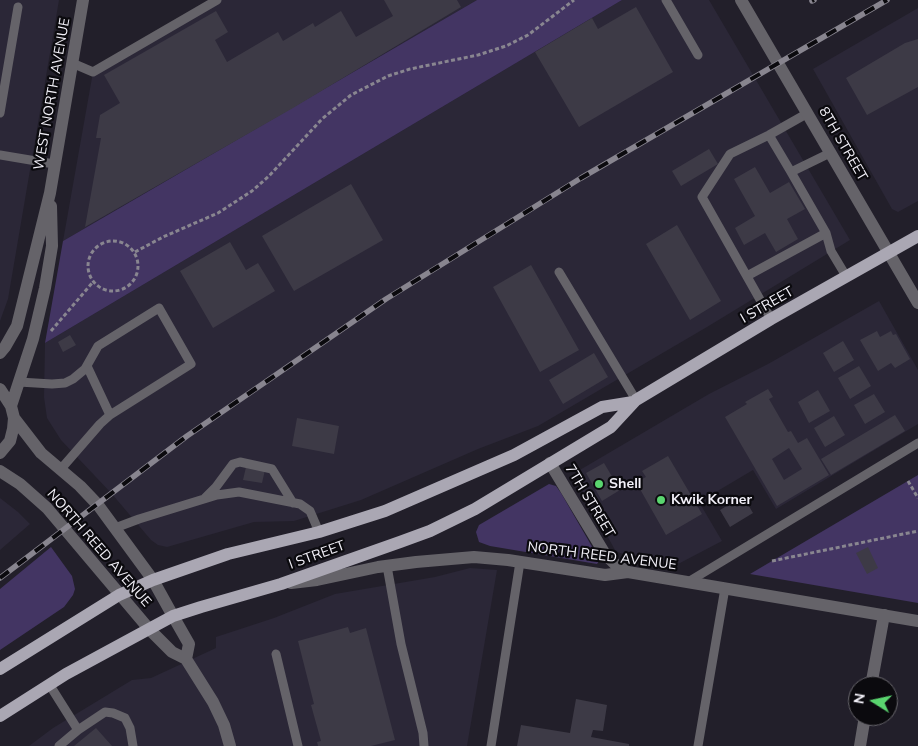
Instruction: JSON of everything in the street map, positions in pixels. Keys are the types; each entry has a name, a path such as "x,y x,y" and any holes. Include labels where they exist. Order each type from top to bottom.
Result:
{"main road":[{"name":"I STREET","path":"0,716 49,684 173,616 201,606 281,584 430,531 482,505 611,427 634,402 771,319 918,236"},
{"name":"I STREET","path":"0,669 119,595 153,580 228,554 319,532 384,511 514,455 602,407 634,402"}],"street":[{"name":"WEST NORTH AVENUE","path":"0,353 5,348 16,326 50,193 83,0"},
{"name":"8TH STREET","path":"741,0 918,303"},
{"name":"WEST NORTH AVENUE","path":"0,454 10,441 13,429 12,412 18,382 34,339 45,288 52,246 50,193"},
{"name":"NORTH REED AVENUE","path":"0,388 12,412 41,453 92,498 153,580 189,644 186,659 172,652 149,629 47,508 20,484 0,471"},
{"name":"7TH STREET","path":"550,463 605,554 615,564 628,572"},
{"name":"NORTH REED AVENUE","path":"281,584 317,580 387,566 474,557 605,575 628,572 918,621"},
{"path":"873,676 884,615"},
{"path":"186,659 213,702 224,725 230,746"},
{"path":"860,746 863,726"}],"lane":[{"path":"72,63 93,72 217,0"},
{"path":"666,0 698,54"},
{"path":"0,113 18,7"},
{"path":"771,319 702,197 730,154 808,113"},
{"path":"769,135 826,233 831,251 846,276"},
{"path":"791,172 830,153"},
{"path":"0,155 54,164"},
{"path":"747,276 826,233"},
{"path":"559,272 634,402"},
{"path":"18,382 65,383 80,375 98,346 159,308 191,364 110,415 60,470"},
{"path":"87,366 110,415"},
{"path":"688,582 918,443"},
{"path":"203,500 216,487 233,464 240,462 272,469 293,503"},
{"path":"115,528 230,492 239,492 300,504 310,511 319,532"},
{"path":"491,746 520,562"},
{"path":"387,566 402,644 423,733 424,746"},
{"path":"698,746 725,588"},
{"path":"276,654 298,746"},
{"path":"49,684 78,730"},
{"path":"59,746 78,730 105,712 125,718 130,728 133,746"}],"path":[{"path":"135,252 163,237 218,213 252,191 269,176 322,118 351,95 388,76 410,69 478,55 506,46 528,35 574,0"},
{"path":"115,241 123,243 135,252 138,270 135,278 123,289 115,291 100,288 93,282 88,266 93,251 99,245 115,241"},
{"path":"45,338 93,282"},
{"path":"908,481 918,498"},
{"path":"772,561 918,531"}],"shaded area":[{"path":"0,0 59,0 8,299 0,321"},
{"path":"217,0 477,0 63,241 93,72"},
{"path":"477,0 622,0 45,343 63,241"},
{"path":"622,0 709,0 850,240 707,327 538,426 478,449 361,500 294,521 254,522 167,547 158,545 151,540 112,494 61,440 47,418 44,397 45,343"},
{"path":"918,8 918,201 898,212 892,209 813,69"},
{"path":"879,301 918,370 918,424 776,509 753,470 699,502 722,541 680,563 620,553 615,550 573,474 709,394 768,364"},
{"path":"918,475 918,603 750,574 772,561"},
{"path":"549,484 556,486 561,493 598,557 599,561 597,564 490,546 479,542 476,532 479,525"},
{"path":"0,498 30,524 0,550"},
{"path":"51,547 72,576 75,589 73,595 64,607 0,650 0,589"},
{"path":"470,568 497,570 467,746 29,746 53,728 132,680 151,678 216,648 216,637 274,618 335,594 435,577"}],"building":[{"path":"384,0 457,0 461,7 293,108 85,227 101,138 96,138 100,115 120,103 104,75 216,11 228,32 215,40 227,62 278,32 283,41 313,23 315,27 341,11 356,37 393,16"},
{"path":"636,7 673,72 579,127 535,52 592,18 598,29"},
{"path":"918,39 918,87 867,115 846,78 905,43"},
{"path":"709,149 718,164 681,186 672,171"},
{"path":"755,167 770,193 789,182 805,209 787,219 798,239 776,252 765,233 744,245 735,228 755,216 734,179"},
{"path":"351,184 383,240 294,291 262,236"},
{"path":"677,225 721,301 690,320 646,244"},
{"path":"230,242 246,270 258,263 275,291 213,328 180,271"},
{"path":"531,265 579,350 540,372 493,287"},
{"path":"877,331 880,337 891,331 893,335 896,334 910,359 895,368 891,363 878,371 860,340"},
{"path":"70,335 76,345 63,352 58,342"},
{"path":"843,341 854,360 834,372 823,353"},
{"path":"594,353 608,377 563,404 549,380"},
{"path":"859,366 871,386 850,399 838,378"},
{"path":"768,389 773,397 769,399 788,432 791,431 798,443 807,438 829,475 777,506 725,417 747,404 745,402","holes":["789,448 802,469 784,480 772,459"]},
{"path":"818,390 830,411 809,423 798,402"},
{"path":"874,394 885,412 865,424 854,405"},
{"path":"895,415 905,431 831,475 821,459"},
{"path":"834,416 845,435 825,447 814,428"},
{"path":"297,418 339,426 334,454 292,446"},
{"path":"668,456 702,514 666,535 636,482 646,477 642,471"},
{"path":"604,463 620,490 602,501 586,473"},
{"path":"246,467 265,470 262,483 243,480"},
{"path":"743,496 753,513 730,527 720,510"},
{"path":"868,547 878,568 867,574 856,553"},
{"path":"348,627 350,633 366,628 395,740 371,746 318,746 317,742 321,741 311,705 314,704 298,641"},
{"path":"576,699 607,705 603,731 593,730 591,737 629,744 629,746 517,746 521,725 570,733"},
{"path":"96,728 112,746 74,746"}],"railway":[{"path":"0,578 187,436 386,299 581,178 887,0"}],"place":[{"name":"Shell","path":"599,484"},
{"name":"Kwik Korner","path":"661,500"}]}
